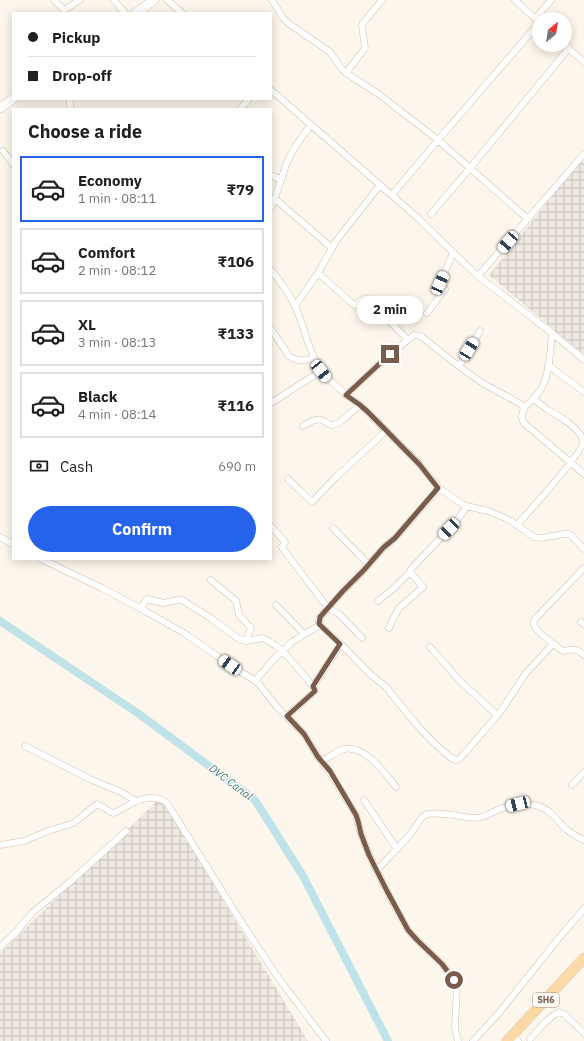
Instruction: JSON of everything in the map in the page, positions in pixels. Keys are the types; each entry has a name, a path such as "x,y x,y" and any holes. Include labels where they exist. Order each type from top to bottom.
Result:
{"main road":[{"name":"SH6","path":"512,1039 584,958"}],"street":[{"path":"54,0 63,10 65,10 80,0"},
{"path":"114,0 124,12"},
{"path":"137,12 154,0"},
{"path":"167,0 181,12"},
{"path":"272,0 283,18 330,52 346,73 380,94 438,140 528,220"},
{"path":"346,73 365,48 362,26 363,23 382,0"},
{"path":"515,0 532,16"},
{"path":"544,12 551,0"},
{"path":"392,195 532,28"},
{"path":"572,51 584,62"},
{"path":"431,214 470,168 562,52"},
{"path":"272,91 418,218 478,276 552,333 584,360"},
{"path":"0,108 12,100"},
{"path":"241,108 248,100"},
{"path":"272,205 292,153 302,135 311,125"},
{"path":"3,151 12,163"},
{"path":"478,276 584,154"},
{"path":"272,176 281,180"},
{"path":"295,306 318,273 336,241 380,185"},
{"path":"275,199 332,248"},
{"path":"428,313 445,289 440,283 453,253"},
{"path":"272,272 281,282 295,306 314,358 321,371 337,388 360,405 420,465 438,488 462,504 503,517 534,537 541,538 568,534 573,537 584,549"},
{"path":"318,273 354,305 365,298 368,299 408,340"},
{"path":"272,330 289,356 292,358 304,361 314,358"},
{"path":"459,366 480,331"},
{"path":"552,333 545,381 541,390 524,408 521,416 525,424 584,474"},
{"path":"346,395 384,359 414,335 421,336 459,366 487,385 519,403 524,408"},
{"path":"548,365 584,392"},
{"path":"272,402 321,371"},
{"path":"517,525 584,445 574,428 533,399"},
{"path":"303,426 320,419 330,425 334,425 348,416 360,405"},
{"path":"288,479 312,502 336,477 386,431"},
{"path":"255,681 268,665 292,642 319,624 320,617 383,548 395,538 438,488"},
{"path":"378,601 410,572 410,569 456,522 467,506"},
{"path":"272,527 285,542 282,547 328,608 339,614 362,638"},
{"path":"333,528 369,565"},
{"path":"0,536 12,543"},
{"path":"43,560 141,608 184,633 260,684 277,707 304,734 318,757 330,771 356,815 369,855 408,930 442,964 454,980 457,986 455,1028 458,1041"},
{"path":"584,568 533,622 537,630 553,644 564,651 575,648 584,655"},
{"path":"389,628 394,615 399,608 423,587 410,572"},
{"path":"211,580 237,603 239,615 251,628 246,641"},
{"path":"141,608 147,599 164,603 182,600 209,617 239,639 246,641 263,638 275,644 283,651 313,686 315,691 287,716"},
{"path":"276,605 304,634"},
{"path":"319,624 369,673 386,687 416,724 434,743 456,760 464,754 497,716 526,673 553,644"},
{"path":"313,686 340,644"},
{"path":"430,647 460,681 497,716"},
{"path":"25,746 90,779 121,792 136,801"},
{"path":"322,761 343,750 354,749 371,758 396,786"},
{"path":"572,785 584,772"},
{"path":"0,845 24,841 48,831 74,823 97,804 113,813 144,798 162,799 167,803 277,976 326,1041"},
{"path":"364,800 397,848"},
{"path":"377,870 413,831 424,816 431,813 478,818 502,808 518,804 529,804 539,806 547,810 555,816 568,831 584,840"},
{"path":"0,947 16,932 33,912 71,881 126,831"},
{"path":"473,1041 498,1014 584,909"},
{"path":"531,1040 540,1027 559,1012 564,1014 584,1033"}],"shaded area":[{"path":"584,156 584,355 489,275"},
{"path":"161,797 308,1041 0,1041 0,953"}],"waterway":[{"name":"DVC Canal","path":"0,621 139,714 255,800 303,876 388,1041"}],"route":[{"path":"390,354 346,395 368,412 420,465 438,488 395,538 383,548 319,618 319,624 340,644 313,686 315,691 287,716 304,734 318,757 330,771 356,815 369,855 408,930 442,964 454,980"}]}
